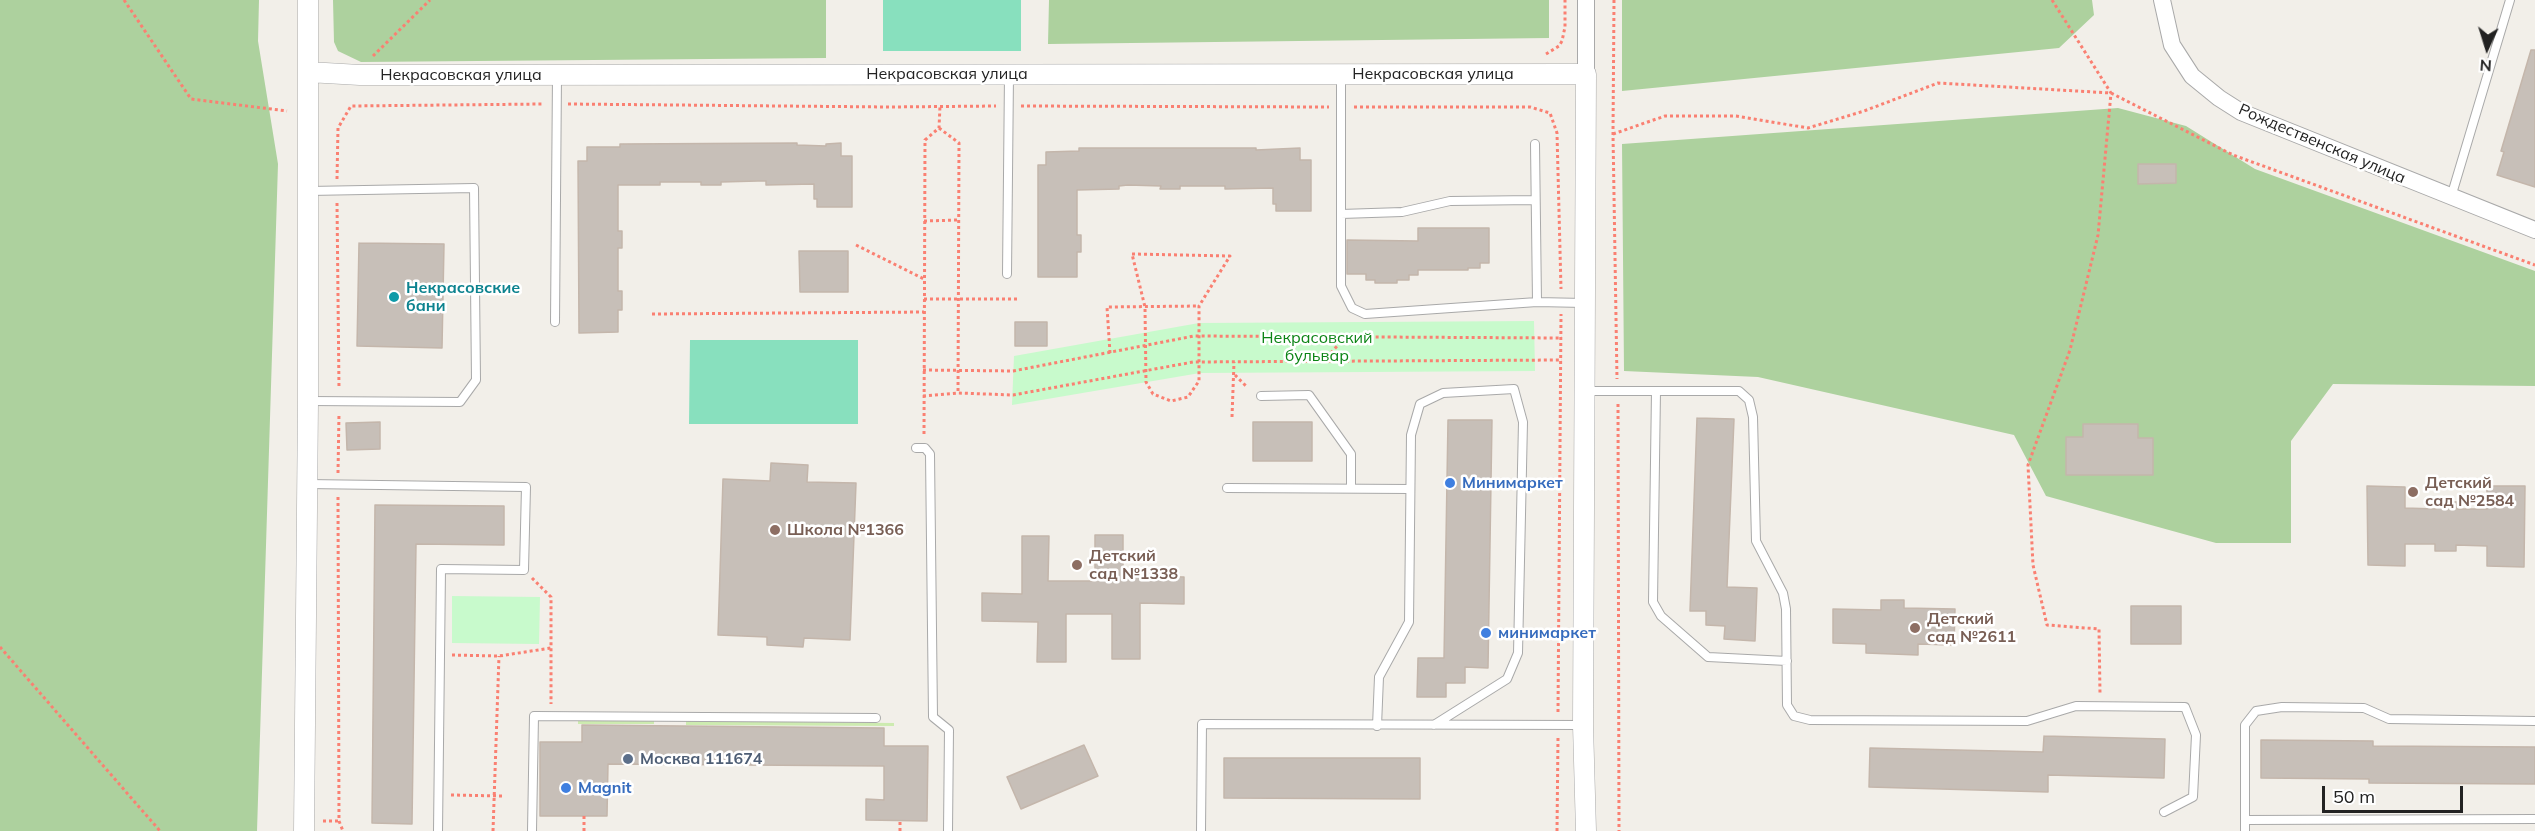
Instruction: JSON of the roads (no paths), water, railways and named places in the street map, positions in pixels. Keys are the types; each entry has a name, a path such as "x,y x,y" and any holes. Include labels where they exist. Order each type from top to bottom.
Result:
{"street":[{"path":"304,831 308,401 308,0"},
{"path":"1586,0 1584,303 1586,831"},
{"name":"Рождественская улица","path":"2162,0 2172,45 2192,76 2218,98 2241,112 2535,230"},
{"name":"Некрасовская улица","path":"308,72 360,75 1586,74"}],"lane":[{"path":"2451,197 2510,0"},
{"path":"1007,274 1009,74"},
{"path":"1341,74 1341,286 1352,308 1365,314 1537,302 1584,303"},
{"path":"555,322 558,75"},
{"path":"1535,144 1537,302"},
{"path":"308,401 460,402 476,380 474,188 309,192"},
{"path":"1341,214 1402,212 1450,201 1535,200"},
{"path":"1377,726 1379,677 1409,622 1411,435 1420,404 1443,393 1514,389 1523,422 1518,653 1507,679 1434,725"},
{"path":"1584,391 1740,391 1749,400 1753,417 1756,541 1784,593 1787,705 1794,716 1810,720 2027,721 2076,706 2185,706 2196,735 2193,797 2164,812"},
{"path":"1656,391 1653,603 1661,616 1708,657 1787,661"},
{"path":"1261,396 1309,395 1351,454 1351,488"},
{"path":"920,448 930,454 933,717 949,730 948,831"},
{"path":"307,484 526,487 524,570 441,569 438,831"},
{"path":"1227,488 1410,489"},
{"path":"2245,831 2245,725 2256,711 2282,707 2364,708 2388,719 2535,721"},
{"path":"532,831 534,716 876,718"},
{"path":"1201,831 1202,724 1584,725"},
{"path":"2245,820 2535,819"}],"place":[{"name":"Некрасовские бани","path":"394,297"},
{"name":"Минимаркет","path":"1450,483"},
{"name":"Детский сад №2584","path":"2413,492"},
{"name":"Школа №1366","path":"775,530"},
{"name":"Детский сад №1338","path":"1077,565"},
{"name":"Детский сад №2611","path":"1915,628"},
{"name":"минимаркет","path":"1486,633"},
{"name":"Москва 111674","path":"628,759"},
{"name":"Magnit","path":"566,788"}],"park label":[{"name":"Некрасовский бульвар","path":"1317,347"}]}
